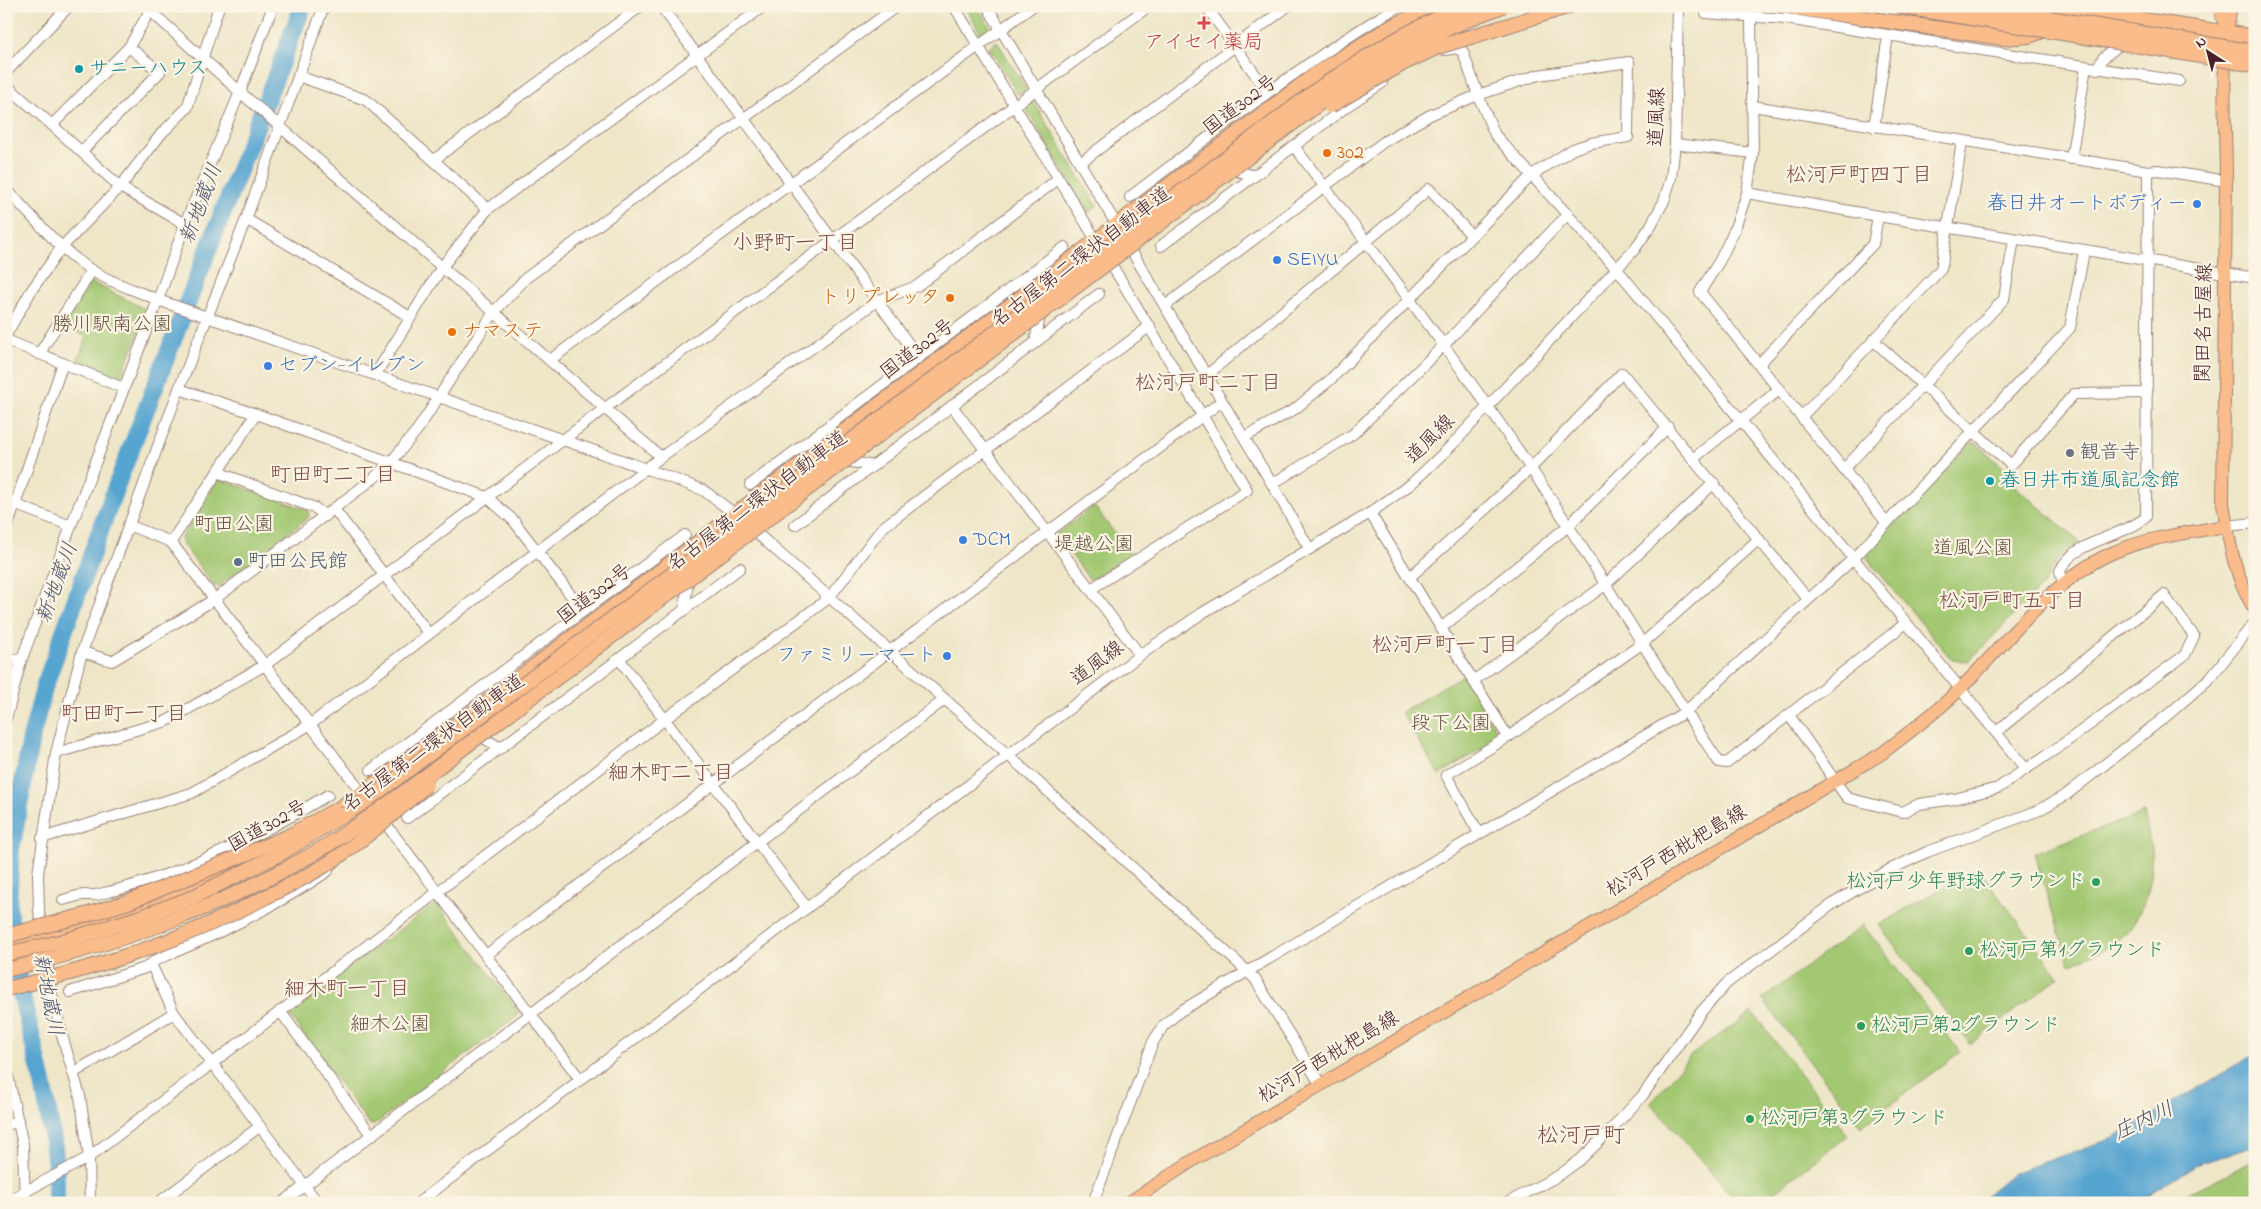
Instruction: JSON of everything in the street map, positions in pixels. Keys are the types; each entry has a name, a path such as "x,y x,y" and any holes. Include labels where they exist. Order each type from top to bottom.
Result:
{"highway":[{"name":"国道302号","path":"6,946 40,938 146,906 228,872 293,838 362,793 647,581 689,540 734,514 784,477 1310,78 1389,28 1435,6"},
{"name":"名古屋第二環状自動車道","path":"6,970 72,954 149,930 240,892 335,840 372,815 490,719 1318,90 1368,55 1411,30 1468,6"},
{"name":"名古屋第二環状自動車道","path":"6,954 64,941 142,917 234,878 314,834 490,719 1199,195 1325,99 1374,65 1418,41 1457,23 1503,6"},
{"path":"1199,195 1330,106 1402,64 1438,47 1570,6"},
{"path":"1898,6 2255,65"},
{"path":"1977,6 2255,52"},
{"path":"2051,6 2091,13"},
{"path":"1784,11 2003,38 2029,36 2091,13 2106,11 2147,22 2255,37"},
{"path":"6,936 131,901 286,837 359,797 490,719"},
{"path":"6,989 73,974 157,946 223,918 288,886 331,861 380,826 490,719"}],"main road":[{"name":"関田名古屋線","path":"2219,6 2226,32"},
{"name":"関田名古屋線","path":"2232,6 2226,32 2223,503 2226,526 2238,576 2255,610"},
{"name":"松河戸西枇杷島線","path":"1128,1203 1192,1160 1880,754 1919,725 1959,690 2063,583 2084,568 2112,553 2136,544 2226,526"}],"street":[{"path":"6,72 69,6"},
{"path":"6,335 31,291 62,248 120,187 162,133 187,108 219,6"},
{"path":"6,719 21,662 71,526 158,300 185,224 240,92 273,6"},
{"path":"90,1203 88,1157 80,1096 60,1032 40,938 38,874 56,753 82,652 179,389 246,219 277,124 298,76 324,6"},
{"path":"435,159 641,6"},
{"path":"661,6 919,358"},
{"path":"375,375 442,267 488,209 764,6"},
{"path":"82,652 112,661 215,599 326,516 391,462 418,429 494,312 526,278 897,6"},
{"path":"954,6 1204,415 1247,490 1091,589"},
{"path":"987,6 1116,225 1245,437 1309,548"},
{"path":"550,360 793,184 1033,6"},
{"path":"56,753 167,721 265,664 604,409 1149,6"},
{"path":"1206,6 1267,91"},
{"path":"1080,164 1288,6"},
{"path":"1130,197 1267,91 1346,37 1398,6"},
{"name":"道風線","path":"418,1203 1140,654 1204,612 1370,513 1411,484 1452,445 1617,269 1650,226 1664,200 1671,178 1675,144 1678,6"},
{"path":"52,125 129,47 149,8 249,100 661,457"},
{"path":"1706,13 1784,11 1888,36 2179,82"},
{"path":"1751,22 1753,153 1747,192 1734,231 1720,260 1700,292 1760,363 1887,523"},
{"path":"2096,68 2103,58 2147,22"},
{"path":"1874,127 1888,36"},
{"path":"82,151 160,72 129,47"},
{"path":"1161,246 1350,104 1390,78 1448,48 1457,48 1463,52 1495,135 1617,269 1959,690 2025,768"},
{"path":"1165,306 1385,141 1430,115 1478,95 1538,75 1629,62 1628,137 1591,143 1573,149 1532,175 1312,396 1296,409 1245,437"},
{"path":"2071,159 2086,67"},
{"path":"298,76 366,100 435,159 488,209"},
{"path":"6,85 120,187 185,224"},
{"path":"1753,106 1962,142 2148,171 2158,170 2226,181"},
{"path":"1802,416 1941,269 1962,142"},
{"path":"1675,144 1753,153"},
{"path":"1294,146 1488,406 1568,526 1685,712 1719,762 1727,764 1906,623"},
{"path":"1201,161 1256,176"},
{"path":"2063,583 2060,571 2070,558 2098,540 2139,524 2146,517 2148,171"},
{"path":"42,838 192,793 311,724 661,457 877,301 917,286 1058,179"},
{"path":"6,189 62,248 92,270 158,300 703,490 734,514 1008,755 1247,971 1255,979 1320,1085"},
{"path":"1207,375 1429,189 1472,235"},
{"path":"1747,192 1948,228 2255,278"},
{"path":"1272,484 1353,434 1444,345 1568,214"},
{"path":"1760,363 1873,244 1878,216"},
{"path":"246,219 410,316"},
{"path":"1844,469 2004,300 2014,239"},
{"path":"750,485 1065,247"},
{"path":"1093,1203 1153,1042 1163,1026 1179,1012 1247,971 1685,712 1853,559 2070,328 2084,251"},
{"path":"39,354 92,270"},
{"path":"1035,343 1048,277"},
{"path":"795,525 1099,294"},
{"path":"993,301 1009,306"},
{"path":"6,1202 28,1195 88,1157 213,1064 665,719 829,598 882,528 1150,326"},
{"path":"6,340 123,388"},
{"path":"1873,340 2010,465 2074,394 2148,393"},
{"path":"6,531 11,503 63,363"},
{"path":"1410,577 1530,468 1622,373 1694,458 1808,599"},
{"path":"1694,458 1780,388"},
{"path":"179,389 256,414 487,497 513,520 583,610"},
{"path":"486,955 1222,401"},
{"path":"952,406 1140,654"},
{"path":"171,542 256,414"},
{"path":"1441,628 1568,526 1668,427"},
{"path":"814,454 873,466"},
{"path":"784,477 790,455"},
{"path":"218,472 315,508 326,516"},
{"path":"1473,681 1605,585 1714,483"},
{"path":"11,503 71,526"},
{"path":"334,509 429,634"},
{"path":"1370,513 1508,737"},
{"path":"2226,526 2255,523"},
{"path":"128,525 171,542 580,1079"},
{"path":"1479,833 1446,775 1508,737 1643,643 1758,539"},
{"path":"371,770 630,576 689,540"},
{"path":"684,611 689,540"},
{"path":"407,818 620,660 740,568"},
{"path":"630,576 647,581"},
{"path":"1789,715 1847,798 1903,812 1919,804 1954,799 1998,788 2066,742 2185,655 2194,636 2164,595 1996,732"},
{"path":"1508,1203 1558,1176 1580,1160 1610,1131 1643,1095 1701,1012 1727,983 1834,903 1889,870 1936,848 2037,811 2066,795 2170,713 2210,678 2255,622"},
{"path":"6,657 21,662"},
{"path":"620,660 807,908"},
{"path":"282,1203 944,700"},
{"path":"457,724 501,748"},
{"path":"419,752 420,733"},
{"path":"63,900 84,895 99,895 180,868 254,836 328,795"},
{"path":"254,836 275,848"},
{"path":"293,838 295,893"},
{"path":"70,992 145,968 156,960 212,937 295,893 366,844"},
{"path":"180,868 174,883 153,895 146,906 212,937"},
{"path":"151,964 174,1013 318,1203"},
{"path":"280,1011 372,1136"},
{"path":"73,1073 174,1013"},
{"path":"6,1067 23,1145 28,1195"},
{"path":"6,1126 18,1120"},
{"path":"158,1203 260,1127"}],"green space":[{"path":"965,6 977,6 991,29 982,36"},
{"path":"997,41 1026,89 1018,95 989,47"},
{"path":"1033,101 1097,206 1088,213 1025,107"},
{"name":"勝川駅南公園","path":"91,282 149,311 119,380 76,364 87,337 64,326"},
{"name":"道風公園","path":"1970,443 1976,443 2006,470 2002,475 2080,542 2059,557 2044,584 1969,661 1952,660 1867,558 1868,551"},
{"name":"町田公園","path":"222,480 308,510 309,517 219,586 214,586 181,542 181,538 217,481"},
{"name":"堤越公園","path":"1094,506 1132,556 1090,580 1056,534"},
{"name":"段下公園","path":"1463,675 1499,734 1498,739 1439,775 1401,712"},
{"name":"松河戸少年野球グラウンド","path":"2144,813 2151,863 2148,888 2140,912 2134,923 2117,941 2069,965 2034,853"},
{"name":"松河戸第1グラウンド","path":"1979,869 2059,977 1970,1044 1879,925 1915,903"},
{"name":"細木公園","path":"434,904 438,905 519,1012 518,1015 374,1125 369,1124 288,1013"},
{"name":"松河戸第2グラウンド","path":"1863,925 1960,1052 1861,1127 1762,999"},
{"name":"松河戸第3グラウンド","path":"1752,1012 1848,1135 1760,1203 1738,1203 1651,1103 1690,1056"},
{"path":"2255,1160 2255,1203 2169,1203"}],"water":[{"name":"庄内川","path":"2255,1054 2255,1145 2196,1165 2138,1203 1976,1203 2013,1173 2113,1138"}],"waterway":[{"name":"新地蔵川","path":"56,1203 56,1167 53,1140 43,1083 22,997 8,905 11,850 31,738 45,685 114,492 303,6"}],"place":[{"name":"アイセイ薬局","path":"1204,23"},
{"name":"サニーハウス","path":"79,69"},
{"name":"302","path":"1327,153"},
{"name":"春日井オートボディー","path":"2197,204"},
{"name":"SEIYU","path":"1277,260"},
{"name":"トリプレッタ","path":"950,298"},
{"name":"ナマステ","path":"452,332"},
{"name":"セブン-イレブン","path":"268,366"},
{"name":"観音寺","path":"2070,453"},
{"name":"春日井市道風記念館","path":"1990,481"},
{"name":"DCM","path":"963,540"},
{"name":"町田公民館","path":"238,562"},
{"name":"ファミリーマート","path":"947,656"},
{"name":"松河戸少年野球グラウンド","path":"2096,882"},
{"name":"松河戸第1グラウンド","path":"1969,951"},
{"name":"松河戸第2グラウンド","path":"1861,1026"},
{"name":"松河戸第3グラウンド","path":"1750,1119"}],"district":[{"name":"松河戸町四丁目","path":"1859,176"},
{"name":"小野町一丁目","path":"795,244"},
{"name":"松河戸町二丁目","path":"1208,384"},
{"name":"町田町二丁目","path":"333,476"},
{"name":"松河戸町五丁目","path":"2012,602"},
{"name":"松河戸町一丁目","path":"1445,646"},
{"name":"町田町一丁目","path":"124,715"},
{"name":"細木町二丁目","path":"671,774"},
{"name":"細木町一丁目","path":"347,990"},
{"name":"松河戸町","path":"1581,1137"}]}
